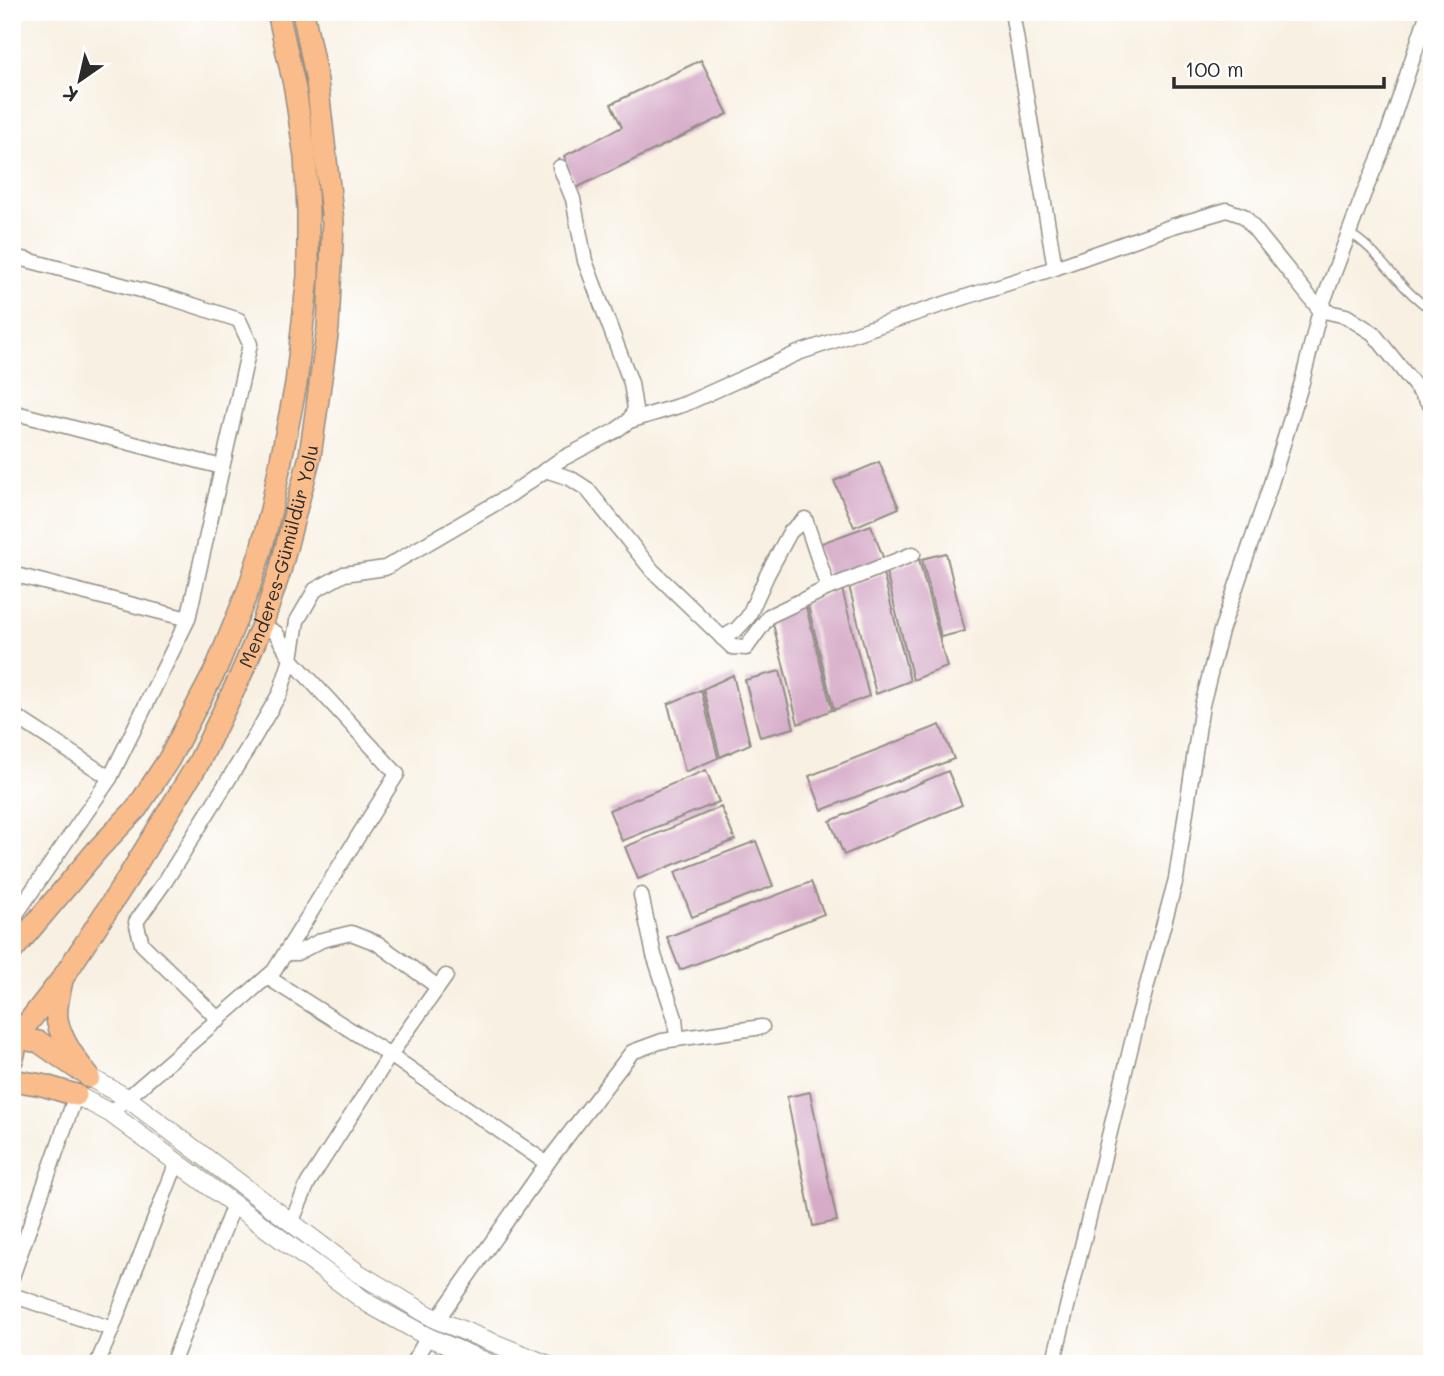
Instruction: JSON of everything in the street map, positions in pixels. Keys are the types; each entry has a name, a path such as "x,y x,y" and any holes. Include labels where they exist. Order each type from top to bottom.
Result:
{"main road":[{"name":"Menderes-Gümüldür Yolu","path":"12,951 98,849 137,808 169,759 216,669 261,550 296,384 308,276 305,157 295,89 278,12"},
{"name":"Menderes-Gümüldür Yolu","path":"14,1033 62,979 199,762 262,625 280,571 310,457 328,328 333,222 317,81 303,12"},
{"path":"62,979 57,1017 72,1055 89,1077"},
{"path":"12,1060 16,1048 14,1033 39,1042 89,1077"},
{"path":"12,1080 76,1095"}],"street":[{"path":"1012,12 1055,268"},
{"path":"1053,1364 1138,1017 1176,879 1202,705 1214,655 1299,394 1321,310 1382,151 1428,12"},
{"path":"560,167 573,198 585,261 631,383 635,409 629,422"},
{"path":"219,1020 142,944 136,922 166,880 280,693 291,659 297,621 315,590 344,574 385,568 510,495 560,460 629,422 685,404 798,353 1227,210 1244,216 1321,310 1346,316 1373,333 1432,407"},
{"path":"12,256 171,298 239,320 250,344 187,619 110,778 12,920"},
{"path":"12,412 222,467"},
{"path":"545,470 570,478 587,489 652,570 732,647 746,648 769,616 828,588 913,554"},
{"path":"722,638 737,629 748,617 790,532 805,519 828,588"},
{"path":"12,575 187,619"},
{"path":"110,1113 274,971 397,774 291,659 276,634 262,625"},
{"path":"12,714 110,778"},
{"path":"641,895 654,955 675,1018 677,1040"},
{"path":"285,953 297,953 323,940 351,933 377,943 442,982 390,1055 308,1183 291,1223"},
{"path":"268,977 390,1055 539,1158"},
{"path":"437,1320 553,1155 632,1052 663,1041 762,1027"},
{"path":"89,1077 127,1098 358,1273 437,1320 546,1364"},
{"path":"12,1278 76,1095 110,1113 369,1304 428,1337 491,1364"},
{"path":"97,1364 177,1162"},
{"path":"172,1364 233,1204"},
{"path":"12,1295 112,1329"},
{"path":"412,1364 428,1337"}],"lane":[{"path":"1349,233 1375,253 1399,282 1432,311"}],"building":[{"path":"701,60 728,114 576,188 564,156 622,127 611,104"},
{"path":"879,462 899,508 854,527 834,481"},
{"path":"871,525 884,560 830,580 816,545"},
{"path":"946,553 965,631 941,637 922,559"},
{"path":"919,559 947,667 913,680 886,572"},
{"path":"883,573 910,681 876,694 849,586"},
{"path":"842,589 869,696 834,710 807,602"},
{"path":"805,603 832,710 798,724 772,620"},
{"path":"780,671 794,728 760,737 745,680"},
{"path":"733,675 750,744 720,757 703,689"},
{"path":"701,690 718,758 685,772 668,704"},
{"path":"940,725 954,759 822,810 809,776"},
{"path":"706,770 719,802 622,841 609,810"},
{"path":"948,771 962,805 844,855 830,821"},
{"path":"721,807 735,840 638,879 625,847"},
{"path":"756,841 773,886 692,917 675,872"},
{"path":"811,882 824,914 680,970 667,937"},
{"path":"810,1092 837,1221 813,1226 787,1097"}]}
